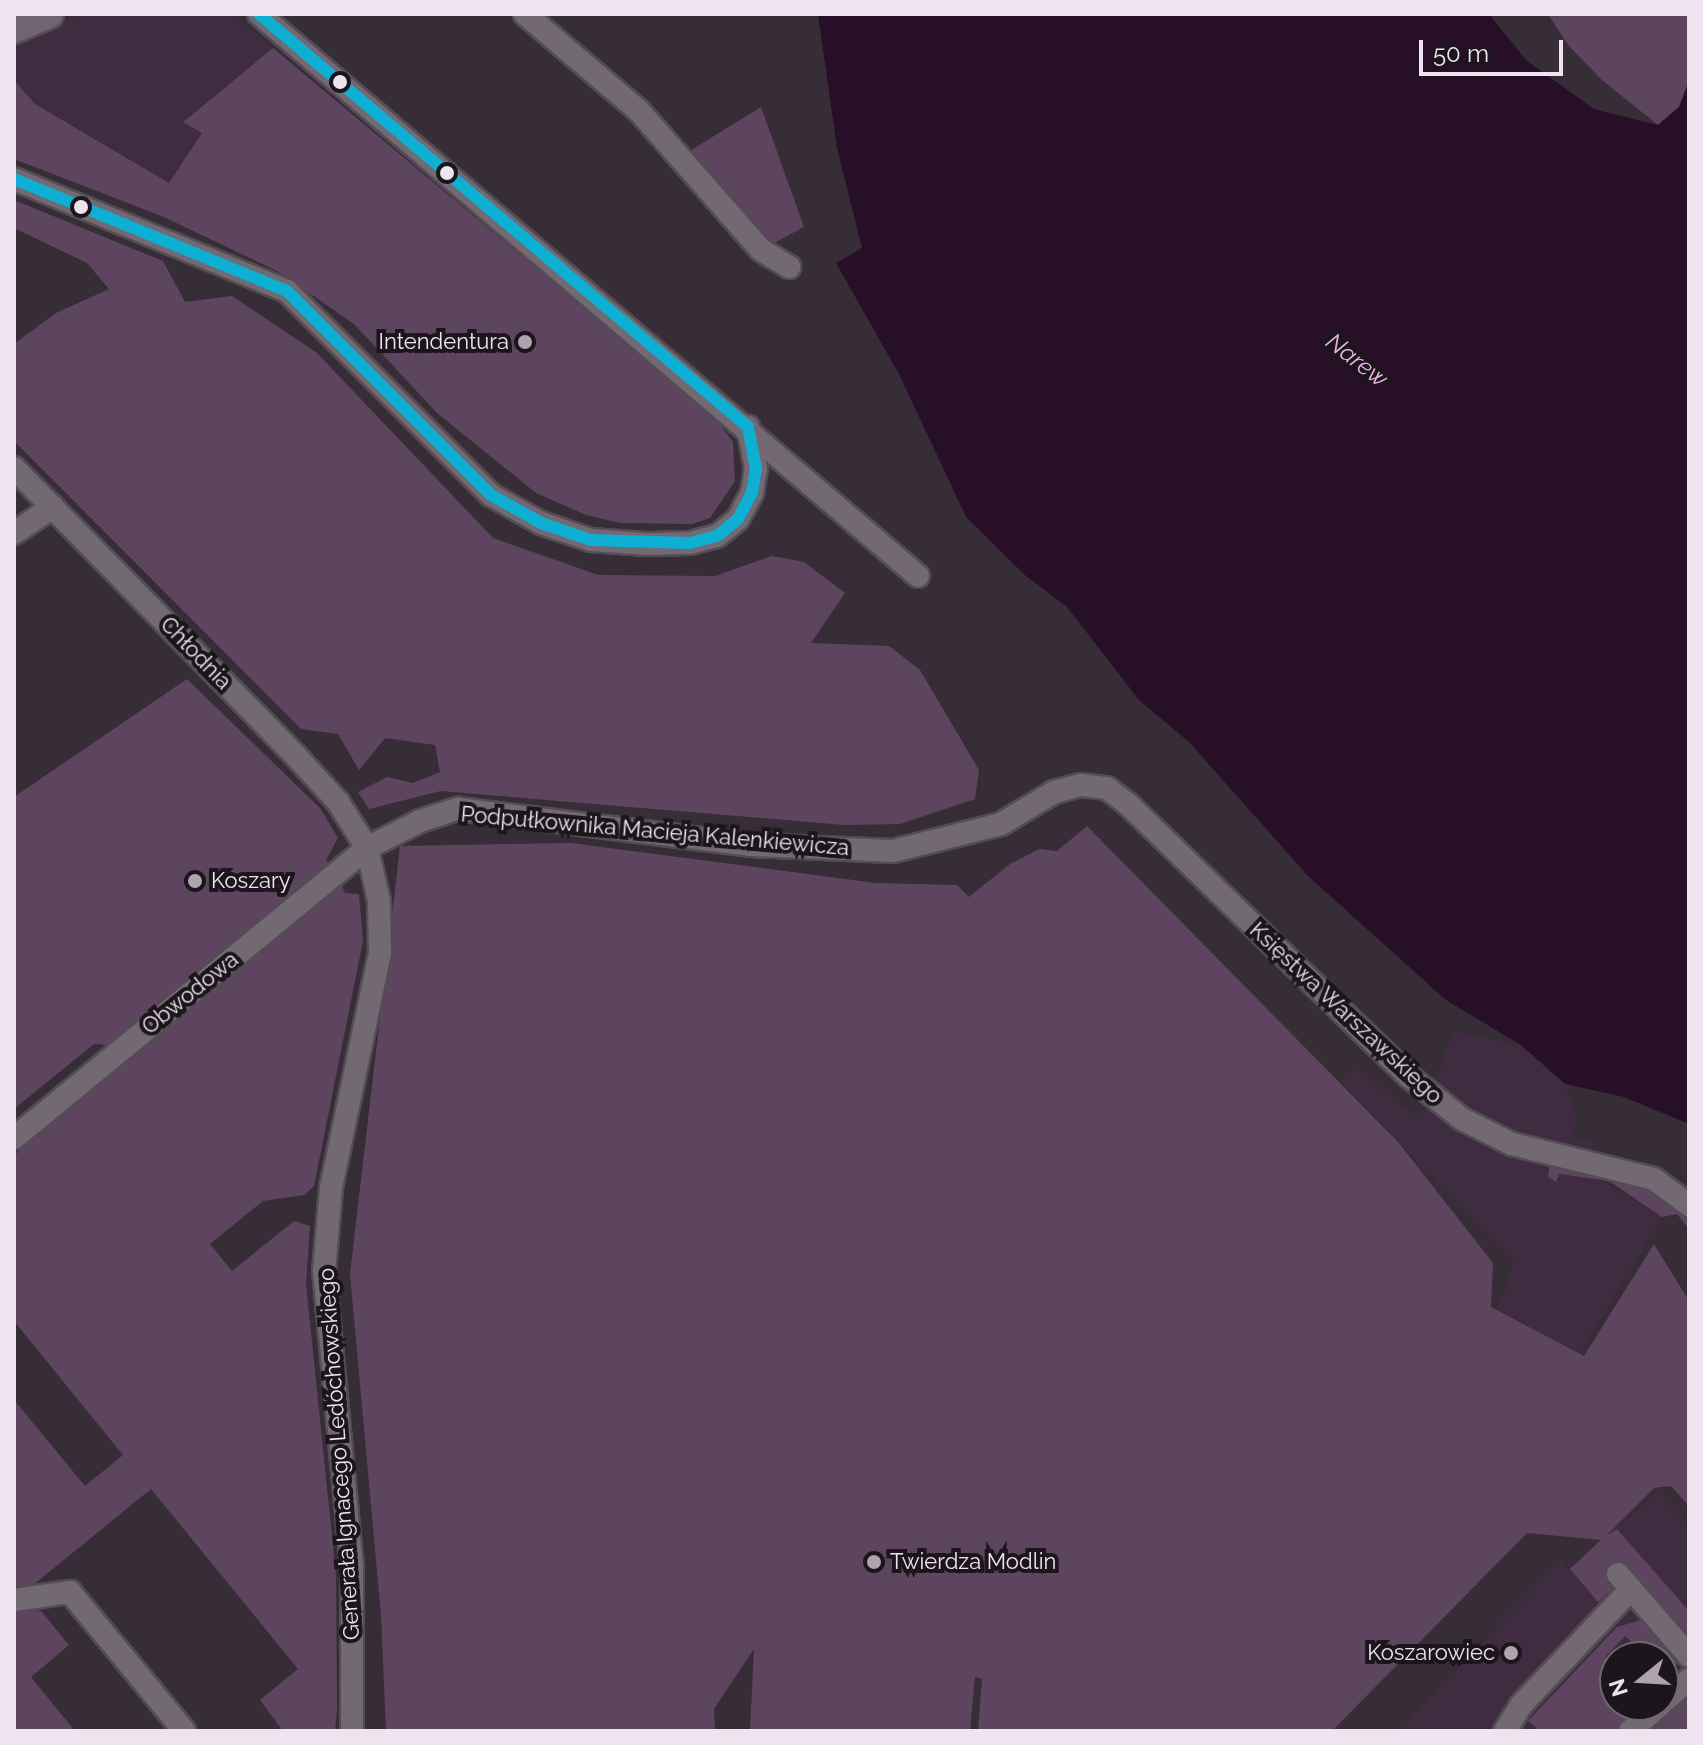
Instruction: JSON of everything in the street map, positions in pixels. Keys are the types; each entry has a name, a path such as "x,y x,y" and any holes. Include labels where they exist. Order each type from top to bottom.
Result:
{"main road":[{"path":"14,29 49,14"}],"street":[{"path":"525,14 639,111 761,250 789,267"},
{"path":"271,17 918,576"},
{"path":"14,179 287,291 491,495 541,523 591,540 690,543 717,536 738,519 752,493 756,469 748,427"},
{"name":"Chłodnia","path":"14,468 295,755 338,802 367,848"},
{"path":"14,533 53,507"},
{"name":"Podpułkownika Macieja Kalenkiewicza","path":"367,848 458,809 816,850 893,851 1001,824 1054,792 1081,785"},
{"name":"Księstwa Warszawskiego","path":"1081,785 1107,788 1129,805 1410,1077 1462,1119 1512,1144 1654,1179 1689,1205"},
{"name":"Obwodowa","path":"14,1138 367,848"},
{"name":"Generała Ignacego Ledóchowskiego","path":"352,1731 352,1568 324,1271 331,1188 380,953 379,901 367,848"},
{"path":"1505,1731 1521,1705 1624,1582 1689,1656"},
{"path":"14,1600 70,1592 184,1731"}],"shaded area":[{"path":"83,14 234,14 273,48 183,121 203,133 169,183 35,104 14,80 14,45"},
{"path":"1548,14 1689,14 1689,81 1679,107 1658,125 1602,80 1568,45"},
{"path":"273,48 715,418 733,442 735,481 710,518 692,524 620,523 586,515 536,493 437,413 354,324 279,272 164,217 14,159 14,80 35,104 169,183 202,133 183,122"},
{"path":"761,107 804,227 761,250 680,157"},
{"path":"14,200 163,261 185,302 232,296 317,353 493,538 598,575 715,576 772,556 804,562 845,593 811,643 889,646 920,670 979,770 975,799 900,824 844,825 441,791 369,809 358,792 387,777 413,783 440,772 435,745 385,738 359,770 338,734 301,729 14,441 14,344 56,313 109,289 87,263 14,228"},
{"path":"187,679 320,808 338,838 326,860 331,865 116,1045 94,1044 14,1109 14,797"},
{"path":"1087,826 1398,1142 1493,1263 1491,1307 1584,1356 1654,1244 1689,1301 1689,1506 1671,1486 1654,1488 1606,1536 1617,1529 1689,1611 1689,1640 1626,1576 1598,1602 1570,1569 1601,1540 1527,1533 1332,1731 978,1731 982,1679 975,1677 970,1731 750,1731 754,1649 714,1709 715,1731 386,1731 381,1615 350,1274 400,846 571,843 876,883 957,885 969,897 1010,864 1039,849 1057,851"},
{"path":"342,886 345,893 359,894 363,941 314,1186 304,1195 263,1201 210,1244 232,1271 294,1221 310,1226 306,1284 336,1575 337,1710 335,1731 283,1731 260,1700 298,1669 151,1489 27,1590 14,1592 14,1400 85,1486 123,1455 14,1321 14,1155 329,891"},
{"path":"1453,1031 1521,1045 1565,1084 1575,1113 1574,1140 1591,1141 1593,1176 1662,1217 1519,1453 1419,1473 1508,1284 1513,1261 1342,1083 1358,1068 1417,1119 1426,1110"},
{"path":"1550,1163 1651,1188 1689,1216 1689,1229 1677,1214 1662,1217 1609,1181 1559,1174 1556,1182 1548,1177"},
{"path":"1658,1491 1689,1526 1689,1731 1398,1731 1561,1560 1569,1569"},
{"path":"21,1604 42,1612 69,1645 31,1677 75,1731 14,1731 14,1605"},
{"path":"1641,1620 1659,1641 1630,1641 1625,1636 1620,1641 1604,1641 1617,1627"},
{"path":"1599,1646 1599,1721 1629,1721 1619,1731 1540,1731 1528,1721"},
{"path":"1689,1689 1689,1731 1641,1731 1652,1721 1679,1721 1679,1698"}],"water":[{"name":"Narew","path":"818,14 1489,14 1526,60 1594,109 1658,125 1679,107 1689,81 1689,1124 1624,1097 1565,1084 1521,1045 1446,1000 1308,876 1189,742 1139,700 1067,607 1026,576 966,517 899,374 836,263 862,248 837,148"}],"transit line":[{"path":"259,14 748,427"},
{"path":"14,179 287,291 491,495 541,523 591,540 690,543 717,536 738,519 752,493 756,469 748,427"}],"place":[{"name":"Intendentura","path":"525,342"},
{"name":"Koszary","path":"195,881"},
{"name":"Twierdza Modlin","path":"874,1562"},
{"name":"Koszarowiec","path":"1511,1653"}]}
